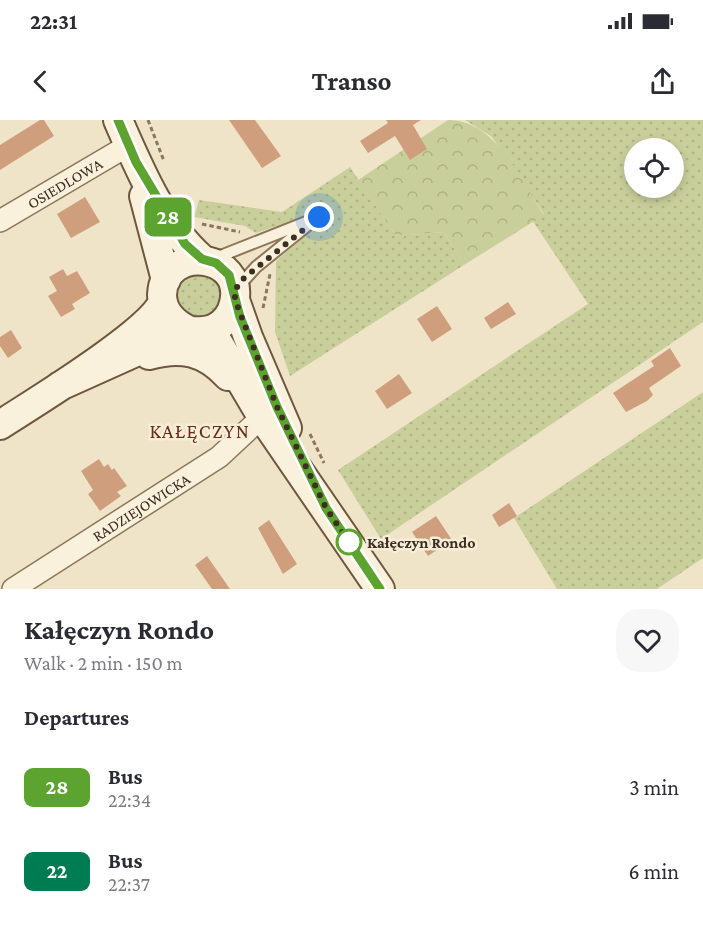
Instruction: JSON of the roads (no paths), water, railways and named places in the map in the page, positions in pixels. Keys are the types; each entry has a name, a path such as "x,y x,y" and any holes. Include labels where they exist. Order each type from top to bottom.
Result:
{"main road":[{"path":"127,142 185,244 206,260 224,268 277,407 326,508"},
{"path":"127,142 164,291 167,315 176,324 196,331 219,344 262,417 380,589"},
{"path":"0,425 60,386 149,321 181,263 206,260"},
{"path":"60,386 196,331 215,328 225,321 235,295"},
{"path":"109,366 163,351 200,353 219,366 262,417"}],"street":[{"name":"OSIEDLOWA","path":"0,221 127,142"},
{"name":"RADZIEJOWICKA","path":"13,589 219,457 262,417"}],"lane":[{"path":"206,260 319,217 243,279 235,295"}],"place":[{"name":"Kałęczyn Rondo","path":"349,542"}],"district":[{"name":"KAŁĘCZYN","path":"200,431"}]}
